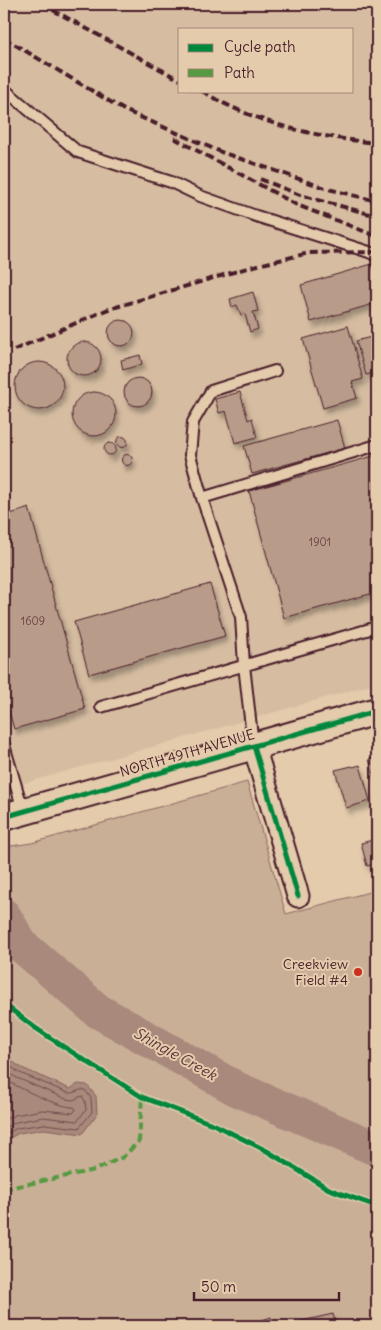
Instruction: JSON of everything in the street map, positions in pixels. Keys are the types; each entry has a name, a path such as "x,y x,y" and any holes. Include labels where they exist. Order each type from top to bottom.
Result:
{"street":[{"name":"NORTH 49TH AVENUE","path":"13,814 377,711"},
{"path":"254,746 298,896"}],"lane":[{"path":"4,89 78,152 171,182 200,196 377,256"},
{"path":"254,746 244,665 241,617 190,455 193,422 211,391 275,371"},
{"path":"202,498 377,445"},
{"path":"101,707 377,627"},
{"path":"4,745 13,814"}],"shaded area":[{"path":"4,4 377,4 377,683 4,789"},
{"path":"247,782 286,914 377,890 377,1326 4,1326 4,847 32,843"}],"water":[{"path":"4,1056 22,1068 70,1089 78,1084 87,1085 96,1096 97,1114 82,1134 44,1129 19,1133 4,1141"}],"building":[{"path":"372,264 377,281 377,303 311,322 301,285"},
{"path":"253,292 258,311 253,312 258,329 250,332 245,314 241,315 237,305 232,307 230,299"},
{"path":"121,320 130,324 134,333 130,342 121,346 112,342 108,333 112,324"},
{"path":"348,326 363,379 352,382 357,398 323,408 303,339"},
{"path":"371,337 377,359 377,372 366,375 356,341"},
{"path":"84,342 96,347 101,359 96,371 84,376 72,371 67,359 72,347"},
{"path":"140,355 142,364 123,370 121,360"},
{"path":"39,362 48,364 56,369 61,377 63,386 61,395 56,403 48,408 39,410 30,408 22,403 17,395 15,386 17,377 22,369 30,364"},
{"path":"138,378 148,382 152,392 148,402 138,406 128,402 124,392 128,382"},
{"path":"98,392 110,398 115,405 115,423 110,430 103,435 90,436 82,433 75,426 72,410 75,402 82,395"},
{"path":"240,392 248,420 252,418 257,437 235,443 226,411 219,413 215,399"},
{"path":"337,420 345,448 252,474 244,446"},
{"path":"120,437 124,437 127,442 126,446 120,447 117,444 117,440"},
{"path":"108,443 112,443 116,449 112,455 108,455 104,451 104,447"},
{"path":"125,455 129,455 132,460 131,464 125,465 122,462 122,458"},
{"path":"377,455 377,592 284,618 249,491"},
{"path":"29,508 85,709 14,729 4,694 4,629 8,628 4,614 4,516"},
{"path":"210,584 225,636 89,674 74,622"},
{"path":"374,758 375,763 377,762 377,788 369,759"},
{"path":"360,765 370,801 346,808 335,770"},
{"path":"377,839 377,863 367,866 361,843"},
{"path":"333,1314 336,1326 280,1326"},
{"path":"271,1317 275,1326 245,1326"}],"waterway":[{"name":"Shingle Creek","path":"4,916 21,945 98,1011 237,1089 377,1149"}],"railway":[{"path":"42,4 178,79"},
{"path":"4,38 124,110 221,152 328,189 377,201"},
{"path":"204,92 224,104 285,127 341,139 377,143"},
{"path":"174,138 297,205 377,236"},
{"path":"260,179 300,195 377,216"},
{"path":"14,350 106,310 254,266 309,253 377,252"}],"marked path":[{"path":"4,1189 95,1170 123,1157 139,1141 142,1097"}],"cycle path":[{"path":"4,817 377,711"},
{"path":"254,746 298,896"},
{"path":"4,1004 34,1027 142,1097 215,1125 267,1151 329,1189 377,1206"}],"place":[{"name":"Creekview Field #4","path":"358,972"}]}
